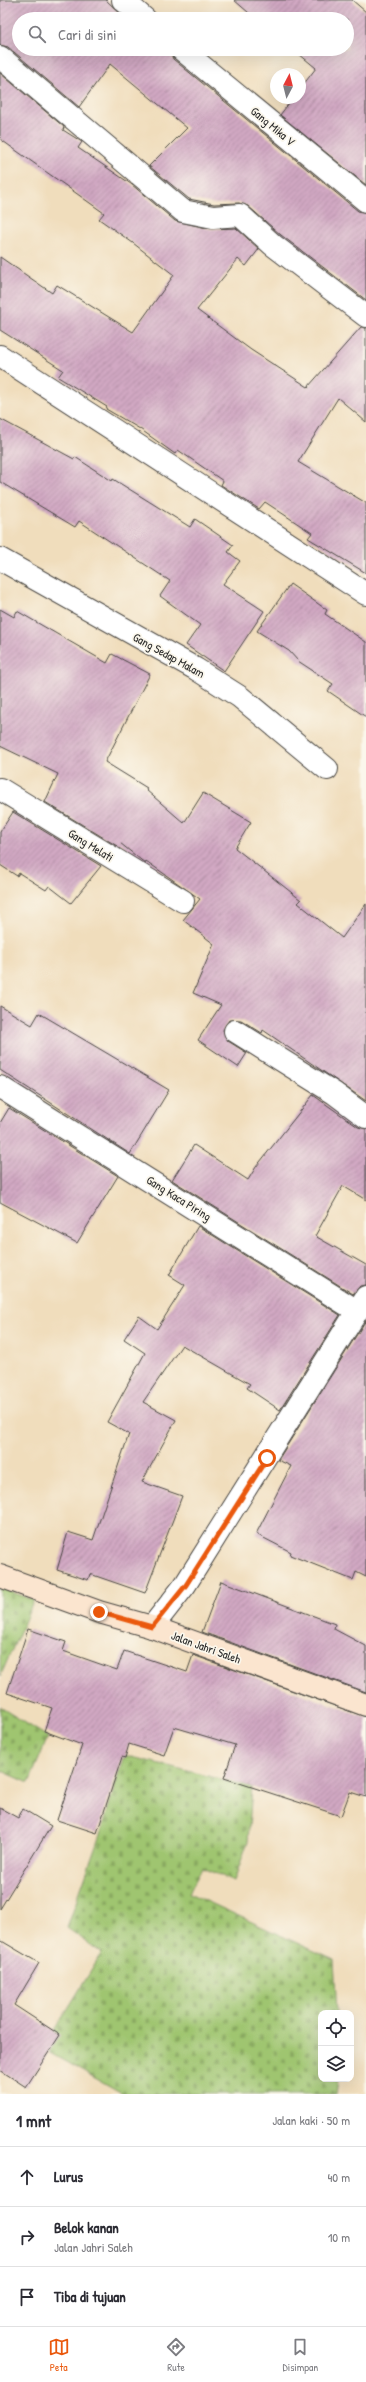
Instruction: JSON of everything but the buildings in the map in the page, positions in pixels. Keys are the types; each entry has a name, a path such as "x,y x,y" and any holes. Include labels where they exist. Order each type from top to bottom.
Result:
{"street":[{"path":"123,0 137,12"},
{"name":"Gang Mika V","path":"190,56 366,201"},
{"path":"0,58 183,211 213,217 240,216 273,245 366,316"},
{"path":"0,356 366,594"},
{"name":"Gang Sedap Malam","path":"0,559 196,669 240,697 327,769"},
{"name":"Gang Melati","path":"0,789 183,901"},
{"path":"235,1031 334,1093 366,1117"},
{"name":"Gang Kaca Piring","path":"0,1087 361,1304"},
{"path":"152,1627 186,1585 267,1458 361,1304"},
{"name":"Jalan Jahri Saleh","path":"0,1576 99,1612 152,1627 366,1704"}],"green space":[{"path":"0,1588 34,1600 0,1677"},
{"path":"0,1707 48,1737 29,1783 0,1770"},
{"path":"124,1755 252,1787 248,1841 234,1881 202,1868 189,1893 334,1960 337,2010 318,2010 318,2082 338,2082 336,2094 122,2094 43,2049 102,1953 67,1928 103,1826"}],"route":[{"path":"99,1612 152,1627 186,1585 267,1458"}]}
